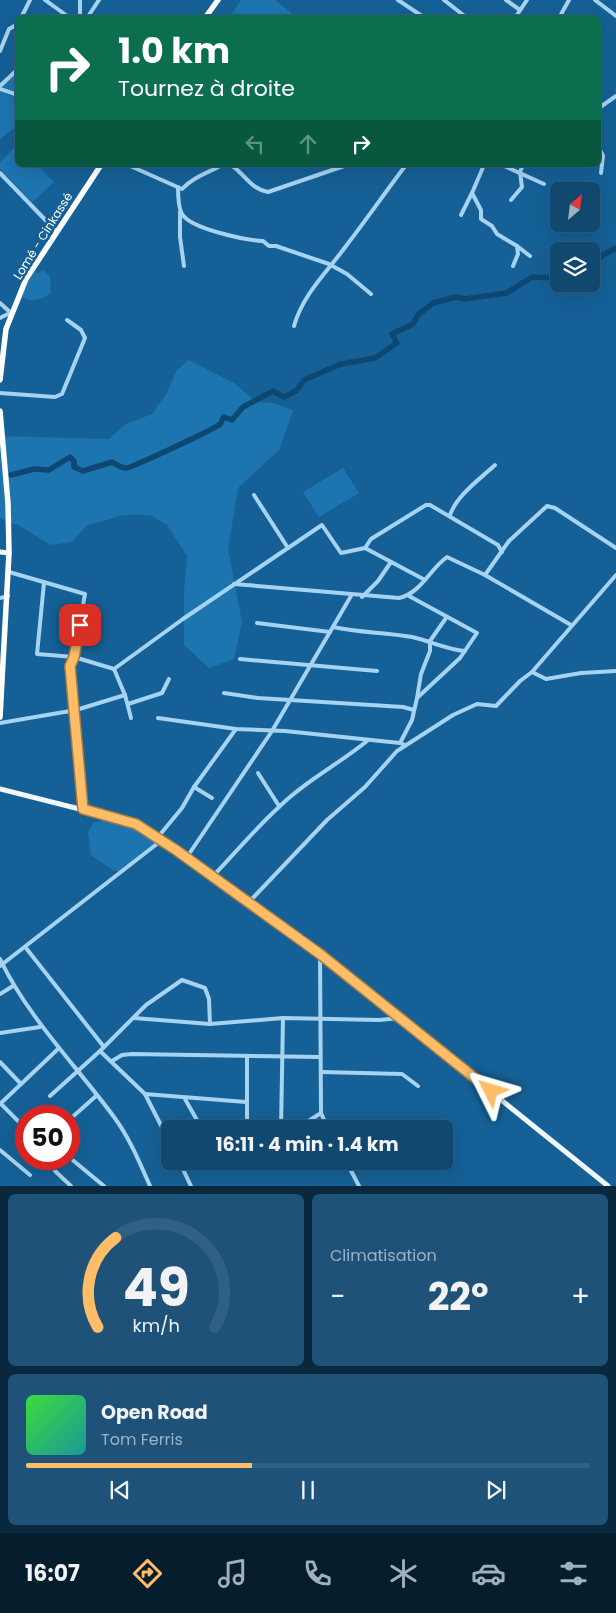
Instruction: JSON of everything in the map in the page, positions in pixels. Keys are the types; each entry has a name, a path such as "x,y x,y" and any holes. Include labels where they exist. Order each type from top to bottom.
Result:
{"highway":[{"path":"207,15 218,0"},
{"name":"Lomé - Cinkassé","path":"0,380 3,346 11,313 26,279 100,167"},
{"path":"0,411 7,486 9,553 0,717"}],"main road":[{"path":"0,552 9,553"},
{"path":"0,789 127,821 160,838 320,954 608,1186"}],"street":[{"path":"22,15 30,0"},
{"path":"44,0 66,15"},
{"path":"80,0 80,15"},
{"path":"89,15 99,0"},
{"path":"398,0 420,15"},
{"path":"444,0 463,15"},
{"path":"506,0 520,10"},
{"path":"518,15 526,0"},
{"path":"561,15 569,0"},
{"path":"595,0 616,16"},
{"path":"0,51 9,29 15,26"},
{"path":"15,72 0,88 15,94"},
{"path":"601,107 616,96"},
{"path":"601,152 603,156 601,173"},
{"path":"133,167 182,189 191,180 208,174 219,167"},
{"path":"233,167 260,191 268,192 341,167"},
{"path":"294,326 299,308 329,264 345,248 405,167"},
{"path":"460,215 483,167"},
{"path":"507,167 544,184"},
{"path":"511,200 522,187 520,172 522,167"},
{"path":"0,173 56,231"},
{"path":"178,187 180,237 184,266"},
{"path":"472,193 482,210 481,218 492,226 497,234 530,256"},
{"path":"180,212 185,218 204,228 262,241 269,246 276,246 329,264 347,274 372,294"},
{"path":"513,266 518,254 517,246"},
{"path":"0,303 11,313 0,318"},
{"path":"0,393 55,397 65,390 70,372 85,338 81,330 67,320"},
{"path":"450,515 454,506 495,464"},
{"path":"254,495 288,548"},
{"path":"365,548 371,539 426,505 450,515 498,544 502,552"},
{"path":"485,575 515,535 549,506 616,548"},
{"path":"114,669 233,584 322,525 341,553 365,548 425,580"},
{"path":"233,584 362,597 399,598 409,596 433,569 447,557 485,575 571,625"},
{"path":"362,597 378,581 391,562"},
{"path":"9,572 85,594 74,657 70,666 83,809"},
{"path":"158,718 236,729 402,744 453,715 477,704 496,706 520,681 532,672 616,575"},
{"path":"44,583 37,654 74,657 114,669 126,695 131,718"},
{"path":"0,598 8,596"},
{"path":"187,857 272,731 280,714 292,698 308,666 334,627 351,596"},
{"path":"409,596 476,633 465,651 417,698"},
{"path":"250,902 327,820 365,787 402,744 414,710 421,674 430,651 430,641 446,618"},
{"path":"257,622 330,632"},
{"path":"334,627 359,633 385,632 430,641 454,650 465,651"},
{"path":"240,659 377,671"},
{"path":"532,672 546,679 581,673 616,671"},
{"path":"128,704 162,693 169,679"},
{"path":"224,693 258,698 292,698 403,707 414,710"},
{"path":"0,723 74,710 126,695"},
{"path":"1,966 26,948 160,838 236,729"},
{"path":"213,876 279,806 325,769 348,756 367,741"},
{"path":"258,773 279,806"},
{"path":"194,787 212,798"},
{"path":"26,948 104,1047"},
{"path":"320,954 320,1057 322,1113 325,1120"},
{"path":"0,959 1,966 40,1027 124,1132 150,1186"},
{"path":"50,1096 100,1051 146,1005 182,980 205,988 209,999 210,1024"},
{"path":"0,994 13,986"},
{"path":"134,1018 210,1024 283,1018 379,1020 400,1018"},
{"path":"281,1120 283,1018"},
{"path":"0,1033 40,1027"},
{"path":"15,1118 0,1103 58,1049"},
{"path":"100,1051 112,1060 145,1094 161,1125"},
{"path":"112,1060 122,1055 132,1054 320,1057"},
{"path":"247,1056 247,1120"},
{"path":"0,1062 21,1084"},
{"path":"321,1072 402,1074 418,1086"},
{"path":"145,1094 185,1099 246,1102"},
{"path":"80,1110 96,1096"},
{"path":"185,1099 197,1120"},
{"path":"311,1120 322,1113"},
{"path":"0,1150 30,1175"},
{"path":"80,1166 104,1186"},
{"path":"55,1170 71,1186"},
{"path":"183,1170 191,1186"},
{"path":"351,1170 359,1186"}],"shaded area":[{"path":"241,0 275,0 294,15 231,15"},
{"path":"15,74 15,92 2,87"},
{"path":"0,91 15,98 15,128 0,139"},
{"path":"15,147 15,167 39,167 54,182 32,202 0,169 0,162"},
{"path":"33,270 38,273 43,270 50,276 51,293 29,300 22,297"},
{"path":"189,360 234,383 256,402 274,403 293,411 279,450 238,488 228,549 242,622 234,659 209,668 184,645 184,592 187,556 167,525 150,515 123,515 86,526 72,542 51,545 20,526 0,518 0,436 109,439 126,424 152,414 165,396 177,370"},
{"path":"343,468 359,493 319,517 303,492"},
{"path":"105,820 133,826 146,832 158,841 121,871 114,871 91,855 88,832 93,823"}],"waterway":[{"path":"600,257 616,248"},
{"path":"11,475 34,469 49,470 70,457 74,461 74,467 83,471 112,462 126,468 215,427 220,424 224,417 232,420 243,407 273,391 284,397 296,391 304,380 341,364 375,358 397,343 392,334 413,324 418,315 433,303 456,297 464,299 507,293 532,277 550,278"}],"route":[{"path":"80,625 74,657 70,666 83,809 136,824 158,837 320,954 446,1053 491,1091"}]}
